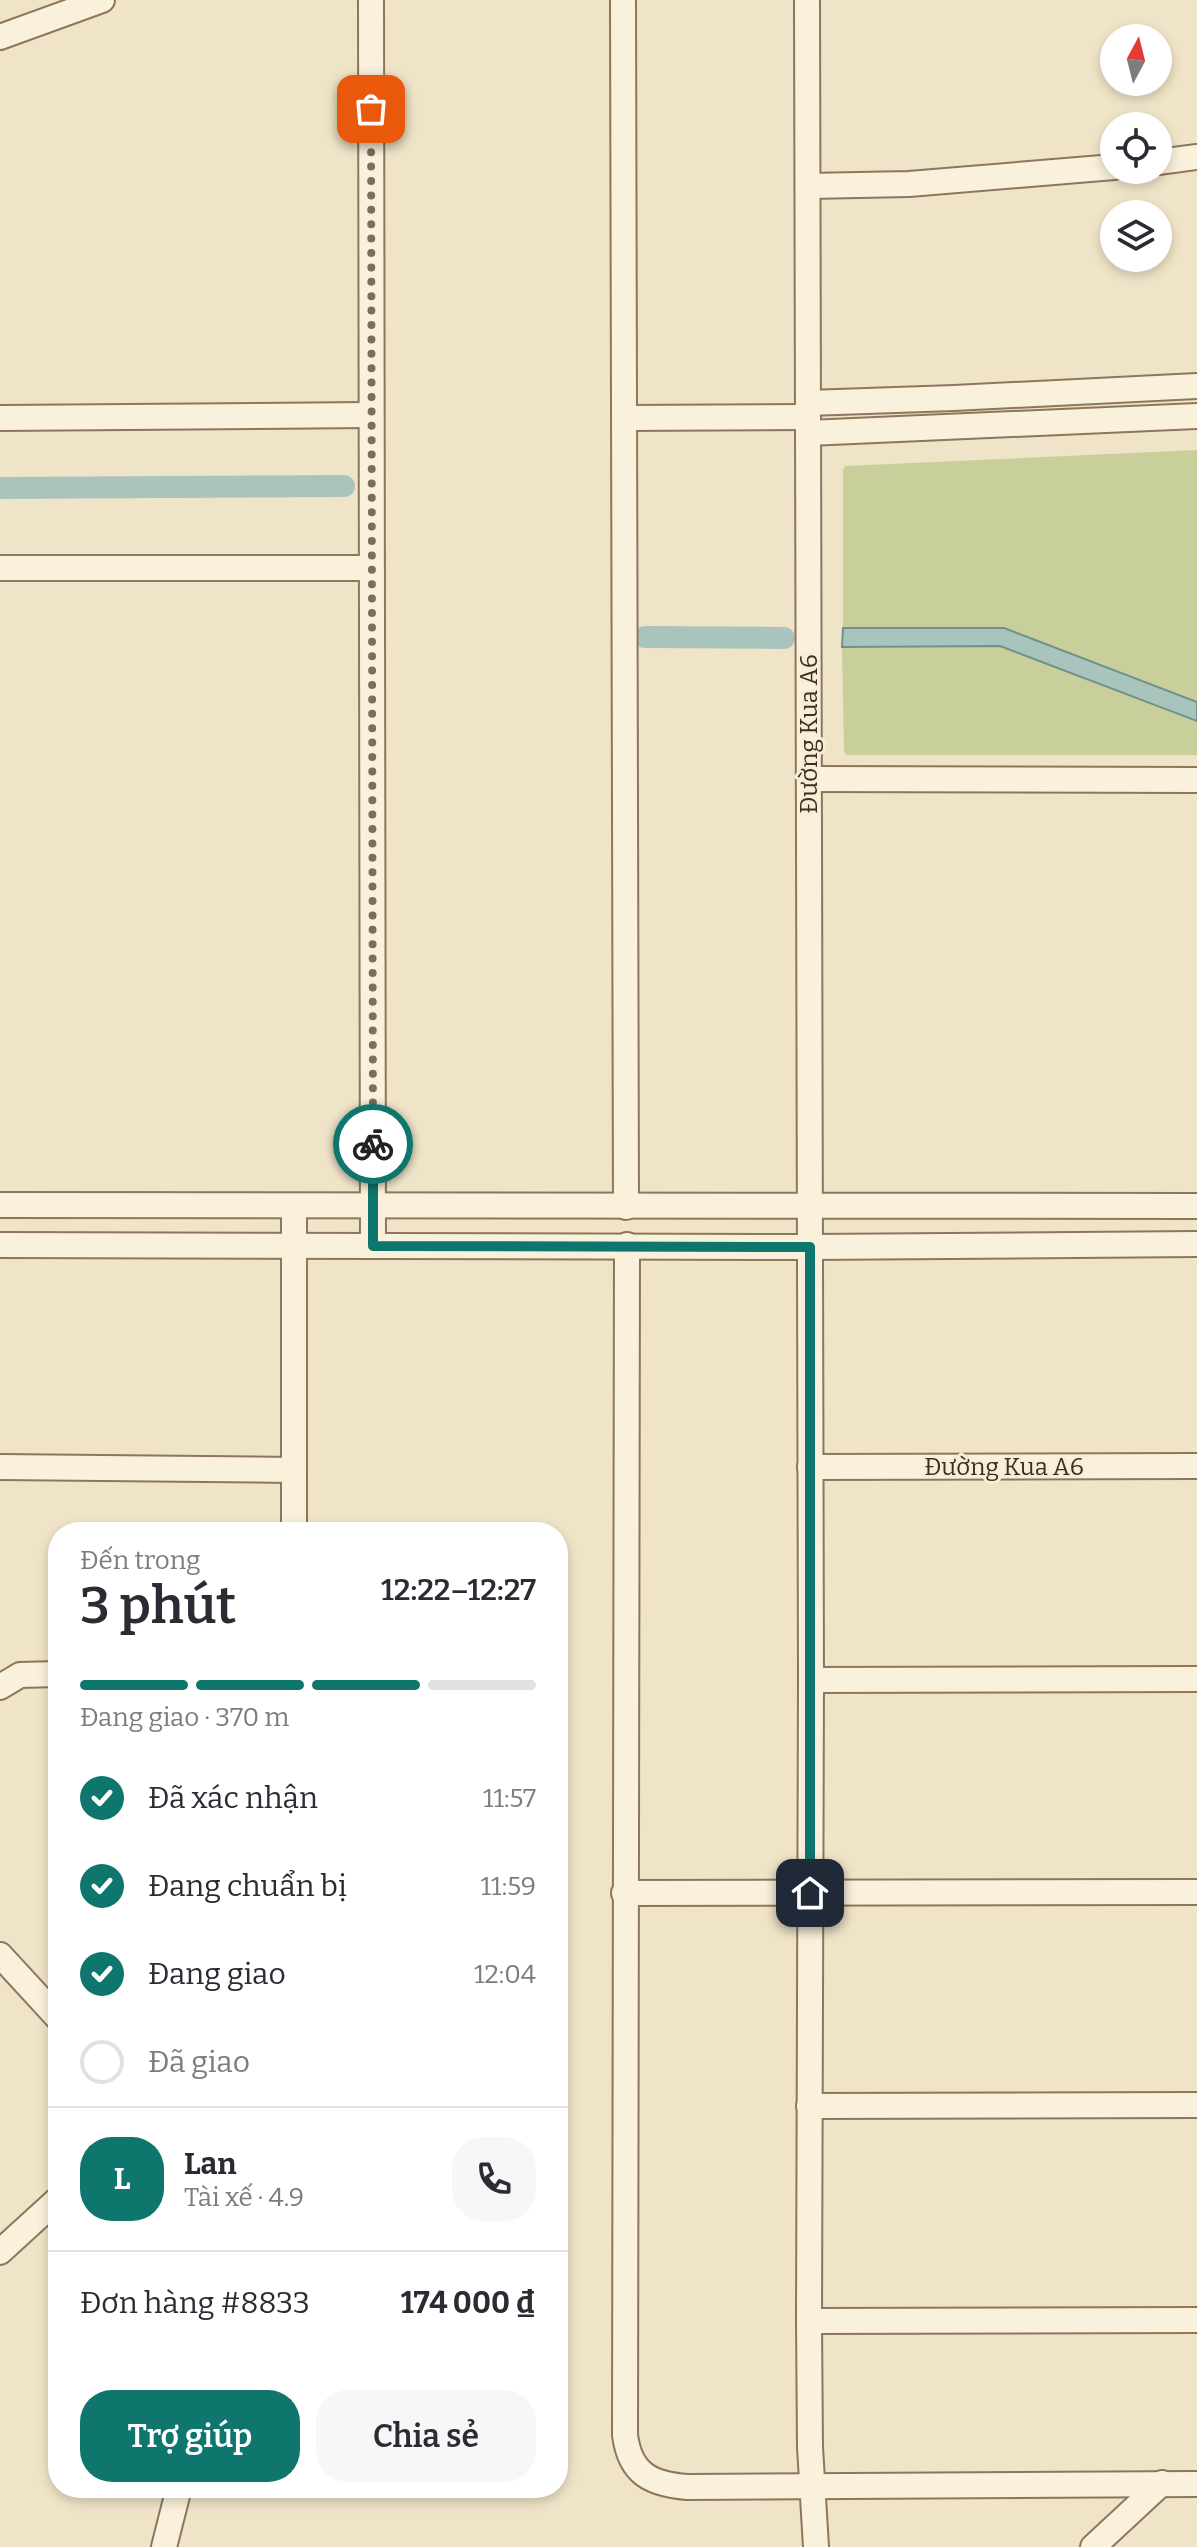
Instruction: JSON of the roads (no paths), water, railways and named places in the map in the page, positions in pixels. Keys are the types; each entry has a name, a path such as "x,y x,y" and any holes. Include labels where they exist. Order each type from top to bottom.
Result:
{"street":[{"path":"0,37 102,0"},
{"path":"371,0 373,1246"},
{"path":"623,0 626,1207"},
{"name":"Đường Kua A6","path":"807,0 811,1680 809,2321 816,2547"},
{"path":"1172,160 1197,157"},
{"path":"808,186 909,184 1100,168"},
{"path":"808,417 954,398 1197,386"},
{"path":"0,418 371,415"},
{"path":"625,418 1197,416"},
{"path":"0,568 371,568"},
{"path":"809,779 1197,780"},
{"path":"0,1205 1197,1206"},
{"path":"294,1206 294,1522"},
{"path":"0,1245 810,1247 1197,1244"},
{"path":"627,1245 624,1893 626,2447 638,2469 660,2484 687,2487 1197,2484"},
{"name":"Đường Kua A6","path":"810,1467 1197,1466"},
{"path":"0,1467 294,1470"},
{"path":"0,1687 20,1675 48,1674"},
{"path":"811,1680 1197,1679"},
{"path":"624,1893 1197,1892"},
{"path":"2,1961 48,2008"},
{"path":"809,2106 1197,2105"},
{"path":"0,2252 48,2208"},
{"path":"809,2321 1197,2320"},
{"path":"1093,2547 1162,2483"},
{"path":"164,2547 176,2498"}],"water":[{"path":"843,628 1004,628 1197,702 1197,721 1000,646 842,647"}],"waterway":[{"path":"0,488 344,486"},
{"path":"645,637 784,638"}]}
